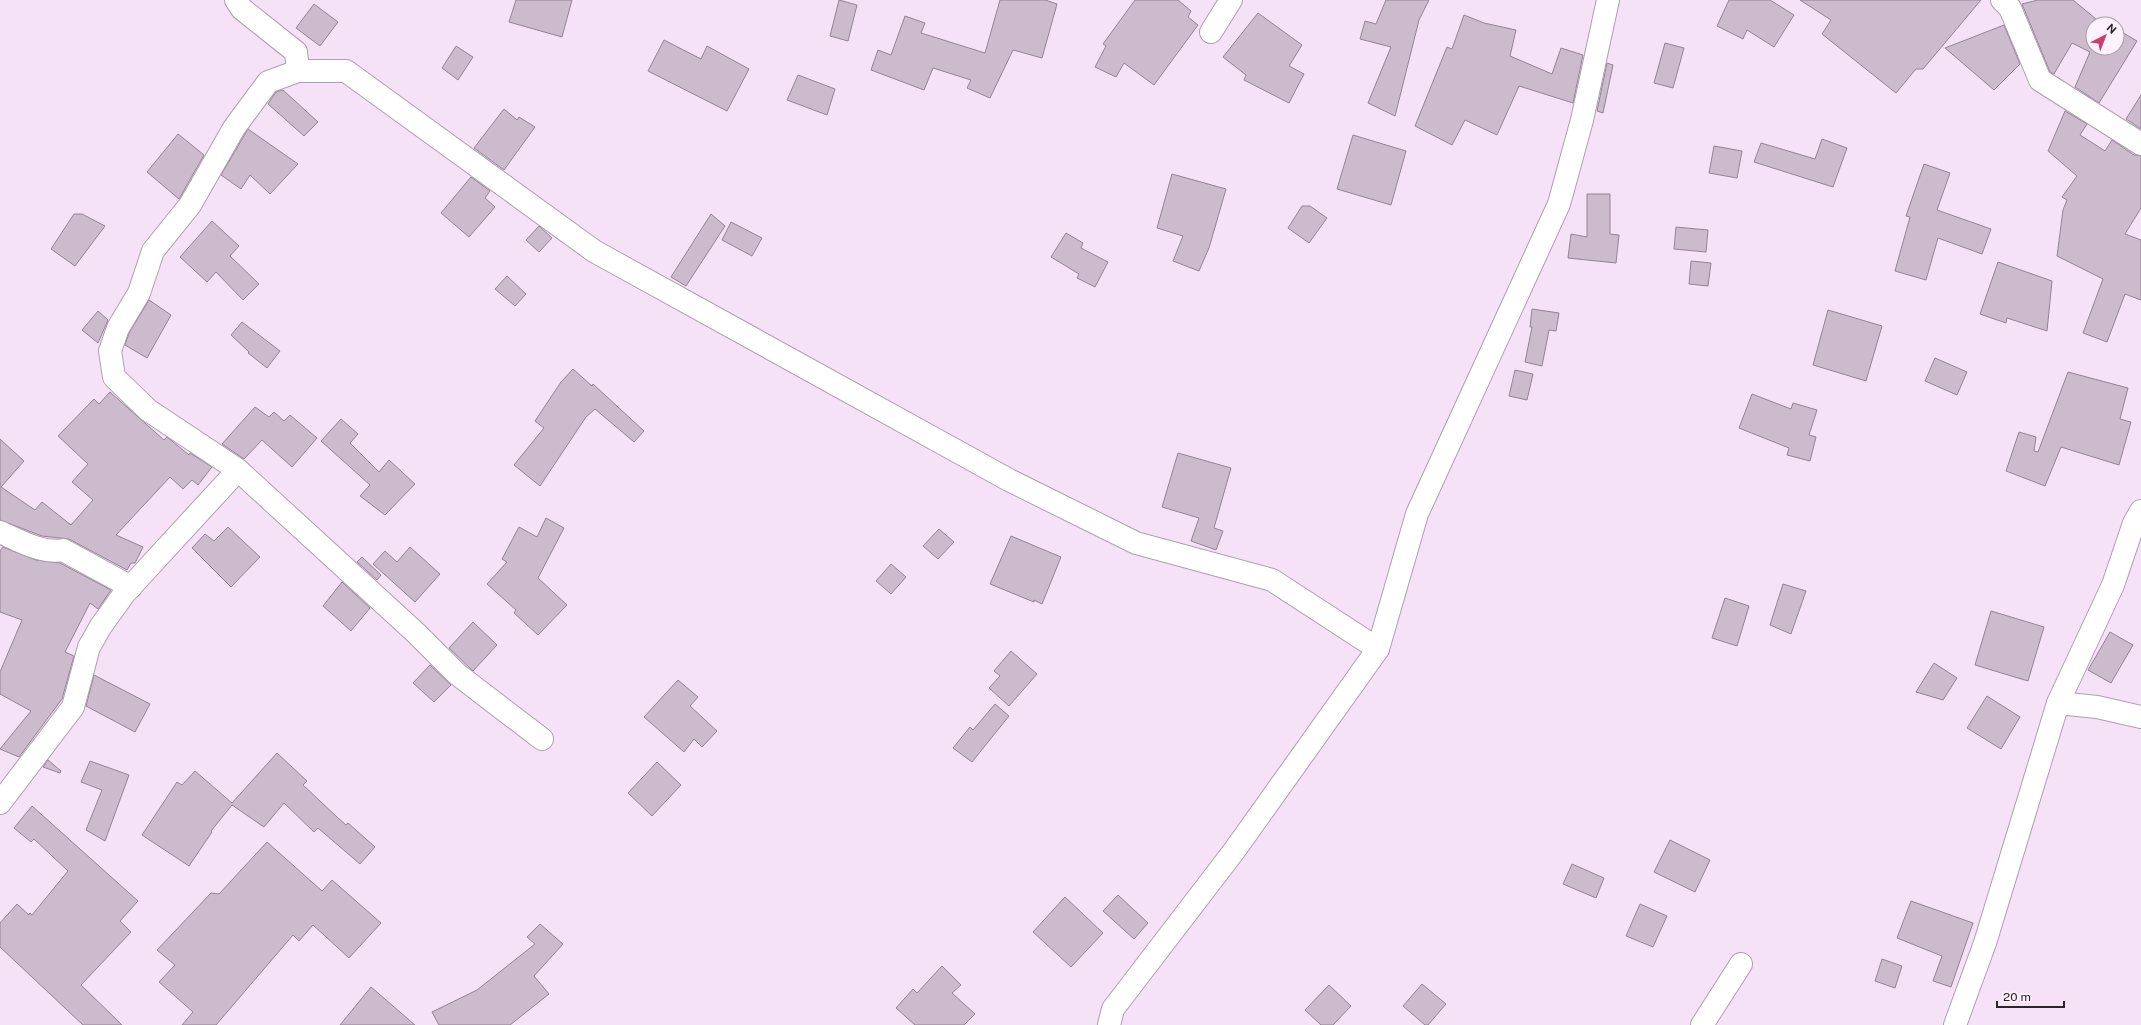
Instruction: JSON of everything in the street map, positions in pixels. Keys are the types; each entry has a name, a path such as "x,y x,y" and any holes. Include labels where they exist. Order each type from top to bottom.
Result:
{"street":[{"path":"236,0 242,9 296,52 298,71"},
{"path":"1211,32 1231,0"},
{"path":"1109,1025 1113,1009 1234,851 1378,649 1418,514 1559,204 1582,120 1608,0"},
{"path":"2002,0 2010,8 2040,80 2141,144"},
{"path":"542,739 457,674 416,633 238,470 148,410 114,377 110,351 118,328 139,293 153,251 190,205 234,128 268,82 298,71 346,71 594,251 1009,480 1136,543 1272,580 1378,649"},
{"path":"0,803 73,707 89,647 101,626 131,587 238,470"},
{"path":"1955,1025 1985,943 2058,703 2113,585 2134,523 2141,511"},
{"path":"0,532 22,542 55,552 63,550 131,587"},
{"path":"2058,703 2097,707 2141,717"},
{"path":"1702,1025 1741,964"}],"building":[{"path":"516,0 572,0 562,37 509,22"},
{"path":"839,0 857,5 848,41 830,36"},
{"path":"1000,0 1045,0 1057,4 1042,58 1013,50 990,98 967,88 971,80 933,68 924,90 871,70 878,50 891,55 905,16 925,23 921,33 985,53"},
{"path":"1135,0 1178,0 1191,11 1188,17 1198,25 1154,85 1124,63 1116,77 1095,67 1106,46 1103,44"},
{"path":"1386,0 1429,0 1419,20 1395,116 1368,103 1391,47 1360,39 1365,21 1376,24"},
{"path":"1729,0 1770,0 1794,15 1774,47 1747,30 1743,39 1717,26"},
{"path":"1800,0 1981,0 1923,69 1916,69 1896,93 1822,34 1831,20"},
{"path":"2038,0 2073,0 2092,16 2085,16 2085,50 2072,43 2054,74 2050,72 2022,4"},
{"path":"314,4 338,22 320,46 296,28"},
{"path":"1258,13 1302,45 1289,66 1304,74 1289,103 1244,80 1246,75 1223,57"},
{"path":"1464,15 1484,23 1516,30 1510,56 1552,74 1561,48 1583,55 1573,103 1519,86 1497,135 1465,120 1452,145 1415,126 1447,47 1452,49"},
{"path":"2004,25 2020,64 1994,90 1945,48"},
{"path":"2125,34 2137,41 2099,103 2075,87 2088,56 2125,56"},
{"path":"664,40 701,59 707,46 749,69 727,111 648,71"},
{"path":"1665,43 1684,48 1673,88 1654,83"},
{"path":"456,46 473,57 458,80 442,68"},
{"path":"1607,63 1613,65 1603,113 1597,111"},
{"path":"798,75 835,89 827,115 787,100"},
{"path":"283,90 318,122 304,136 268,104 276,92"},
{"path":"2141,95 2141,129 2126,119"},
{"path":"504,109 517,120 519,117 535,127 504,170 474,148"},
{"path":"2065,111 2087,124 2080,135 2105,151 2112,140 2134,155 2141,156 2141,208 2125,234 2141,240 2141,300 2125,294 2107,342 2083,333 2103,279 2057,256 2063,210 2067,200 2062,197 2077,176 2048,151"},
{"path":"248,129 298,164 270,194 250,175 241,189 221,175"},
{"path":"178,134 204,155 179,199 147,172"},
{"path":"1353,135 1406,151 1391,205 1337,189"},
{"path":"1822,139 1847,148 1833,187 1754,162 1761,143 1815,159"},
{"path":"1714,146 1742,151 1737,178 1709,173"},
{"path":"1924,164 1950,173 1937,210 1991,229 1982,254 1938,238 1926,280 1895,271 1910,217 1906,216"},
{"path":"1172,174 1226,189 1209,248 1199,271 1173,261 1183,236 1157,228"},
{"path":"471,177 490,191 485,198 495,207 469,237 441,213"},
{"path":"1587,194 1610,194 1610,234 1619,235 1616,263 1568,258 1571,234 1587,237"},
{"path":"1302,206 1310,206 1327,218 1309,243 1288,228"},
{"path":"74,214 82,214 105,226 75,266 51,249"},
{"path":"711,214 725,226 686,286 671,277"},
{"path":"212,221 239,246 230,256 259,284 243,300 216,272 207,282 180,257"},
{"path":"731,222 762,238 752,256 722,240"},
{"path":"539,226 552,238 539,252 526,240"},
{"path":"1676,227 1708,230 1706,252 1674,249"},
{"path":"1066,233 1083,243 1081,248 1108,262 1095,287 1077,278 1079,274 1051,257"},
{"path":"1691,261 1711,263 1708,286 1689,284"},
{"path":"1998,262 2052,281 2047,331 2007,318 2006,323 1980,314"},
{"path":"507,276 526,294 515,306 495,289"},
{"path":"149,300 171,315 147,358 125,345 129,333"},
{"path":"1532,309 1559,313 1556,331 1549,330 1542,366 1525,362 1532,327 1530,327"},
{"path":"1828,310 1882,326 1866,381 1813,365"},
{"path":"98,311 108,320 98,343 82,330"},
{"path":"242,322 280,351 267,368 248,353 249,352 231,335"},
{"path":"1935,358 1967,372 1957,395 1925,381"},
{"path":"573,369 592,386 593,384 644,431 634,442 595,409 586,417 540,486 514,465 544,428 535,421 561,382"},
{"path":"1515,370 1533,374 1527,400 1509,396"},
{"path":"2068,372 2128,388 2120,419 2131,422 2119,465 2061,447 2045,486 2006,471 2019,432 2036,437 2034,451 2038,452"},
{"path":"110,392 164,440 167,437 189,455 190,453 212,467 198,485 192,480 183,489 170,477 116,535 143,547 135,563 131,563 127,570 69,539 42,536 0,520 0,439 24,461 1,487 35,510 42,502 71,525 93,500 72,482 88,464 58,436 94,399 99,404"},
{"path":"1752,394 1791,409 1793,403 1817,410 1809,435 1816,437 1810,461 1787,455 1789,448 1739,428"},
{"path":"255,407 269,417 274,412 284,421 290,415 317,438 292,467 262,440 244,459 222,444"},
{"path":"341,419 358,434 350,443 379,472 389,460 415,484 385,515 360,496 370,485 321,441"},
{"path":"1178,453 1231,468 1214,528 1223,531 1216,550 1191,541 1199,518 1162,507"},
{"path":"546,518 564,528 538,578 567,605 538,635 514,613 516,610 487,584 507,562 502,559 519,527 537,537"},
{"path":"228,527 260,557 231,587 192,548 205,534 214,541"},
{"path":"939,529 954,542 938,559 923,546"},
{"path":"1011,536 1061,557 1042,604 990,584"},
{"path":"3,547 36,560 60,563 111,590 98,609 90,603 65,652 74,656 62,699 19,757 0,749 31,711 0,694 0,672 22,620 0,612 0,551"},
{"path":"410,547 440,574 415,602 373,564 385,551 397,562"},
{"path":"362,557 381,575 377,580 357,562"},
{"path":"891,564 906,577 891,594 876,581"},
{"path":"342,582 370,608 351,631 323,606"},
{"path":"1783,584 1806,591 1791,634 1770,625"},
{"path":"1725,598 1749,606 1737,646 1712,638"},
{"path":"1991,611 2044,627 2028,681 1975,665"},
{"path":"473,622 497,645 473,671 449,648"},
{"path":"2110,632 2133,645 2111,683 2088,670"},
{"path":"1011,651 1037,674 1009,706 989,688 1000,676 994,671"},
{"path":"1934,663 1957,678 1943,700 1916,692"},
{"path":"430,665 451,685 434,702 413,683"},
{"path":"94,675 150,704 135,732 86,706"},
{"path":"678,680 698,697 690,706 717,731 702,747 694,739 684,752 644,717"},
{"path":"1987,696 2020,717 2001,749 1967,728"},
{"path":"995,704 1009,716 972,762 953,748 970,727 973,730"},
{"path":"277,753 307,781 303,785 346,825 348,823 375,847 360,864 318,828 314,832 284,803 264,827 232,805 211,831 212,832 189,866 142,835 177,782 182,785 195,771 232,803"},
{"path":"48,760 61,771 60,773 43,767"},
{"path":"90,761 129,775 105,841 86,830 102,790 81,782"},
{"path":"657,762 681,785 652,816 628,793"},
{"path":"32,806 138,901 120,921 131,932 81,985 122,1025 83,1025 0,947 0,923 17,904 29,915 30,913 32,915 68,871 34,839 31,842 14,828"},
{"path":"1670,840 1710,860 1695,892 1654,872"},
{"path":"267,842 322,891 332,880 381,923 349,958 313,925 299,941 293,935 216,1025 182,1025 193,1012 159,982 175,965 157,950 211,893 219,894"},
{"path":"1572,864 1604,878 1596,898 1563,884"},
{"path":"1118,895 1148,923 1134,939 1103,911"},
{"path":"1065,897 1103,933 1071,967 1033,932"},
{"path":"1911,901 1973,923 1951,987 1933,981 1942,956 1897,938"},
{"path":"1640,904 1667,916 1653,947 1626,936"},
{"path":"540,924 563,944 534,976 549,994 510,1025 439,1025 432,1012 477,990 535,944 527,937"},
{"path":"1882,959 1902,966 1895,988 1875,981"},
{"path":"942,966 961,985 952,993 975,1014 964,1025 915,1025 896,1008 913,989 917,993"},
{"path":"1422,984 1446,1004 1428,1025 1425,1025 1403,1006"},
{"path":"1329,985 1351,1006 1333,1025 1321,1025 1305,1010"},
{"path":"371,987 415,1025 340,1025"}]}
